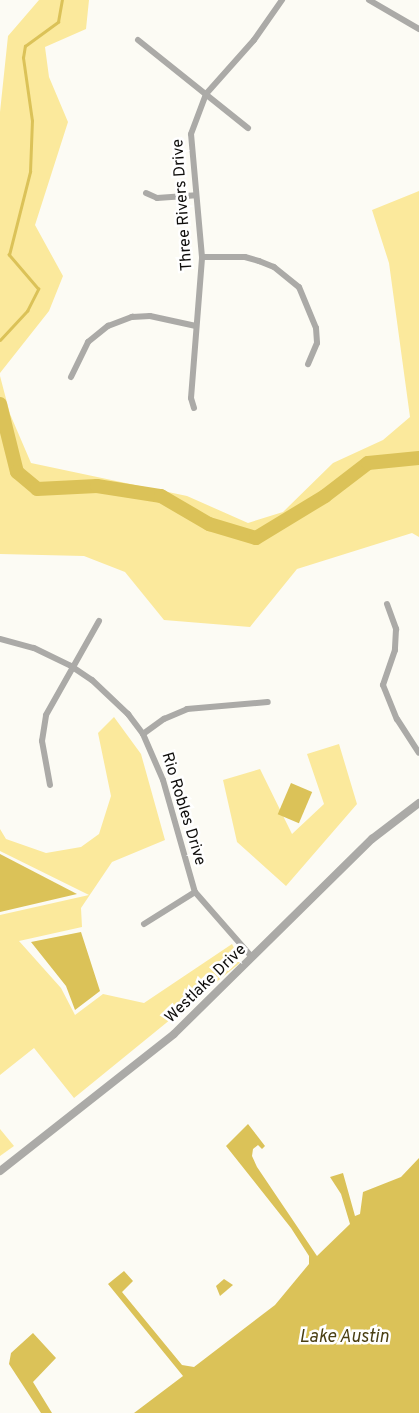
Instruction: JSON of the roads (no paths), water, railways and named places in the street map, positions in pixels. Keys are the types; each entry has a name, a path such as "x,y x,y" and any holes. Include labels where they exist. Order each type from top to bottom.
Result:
{"street":[{"name":"Three Rivers Drive","path":"194,408 191,398 202,258 191,134 206,94 254,40 282,0"},
{"path":"369,0 382,3 419,29"},
{"path":"138,40 248,128"},
{"path":"146,193 157,198 196,195"},
{"path":"202,258 244,257 260,261 274,267 300,287 316,328 317,343 308,364"},
{"path":"71,377 88,342 108,326 132,317 150,316 196,326"},
{"path":"387,604 396,629 395,650 383,685 397,718 419,753"},
{"path":"50,785 43,754 43,728 51,700 99,621"},
{"name":"Rio Robles Drive","path":"0,639 34,648 72,666 111,696 143,734 164,780 195,892 252,957"},
{"path":"143,734 164,719 187,709 268,702"},
{"name":"Westlake Drive","path":"0,1171 174,1034 372,839 419,803"},
{"path":"144,924 195,892"}],"water":[{"path":"291,783 312,792 299,823 278,814"},
{"path":"0,854 77,894 0,912"},
{"path":"81,932 100,991 75,1010 66,986 31,942"},
{"name":"Lake Austin","path":"248,1124 265,1146 262,1149 258,1145 253,1149 252,1156 257,1167 317,1256 350,1224 341,1194 330,1177 343,1173 355,1216 360,1214 363,1192 401,1177 419,1158 419,1413 134,1413 183,1376 108,1284 124,1271 133,1281 122,1292 182,1365 194,1367 275,1305 309,1264 309,1256 291,1228 226,1146"},
{"path":"224,1279 233,1285 220,1296 216,1286"},
{"path":"33,1333 56,1358 33,1382 52,1413 41,1413 9,1364 11,1353"}],"waterway":[{"path":"0,340 27,311 38,289 9,255 30,172 32,121 23,58 25,46 58,22 62,0"},
{"path":"0,404 17,472 37,489 97,486 161,496 209,524 256,538 325,496 368,463 419,458"}]}
